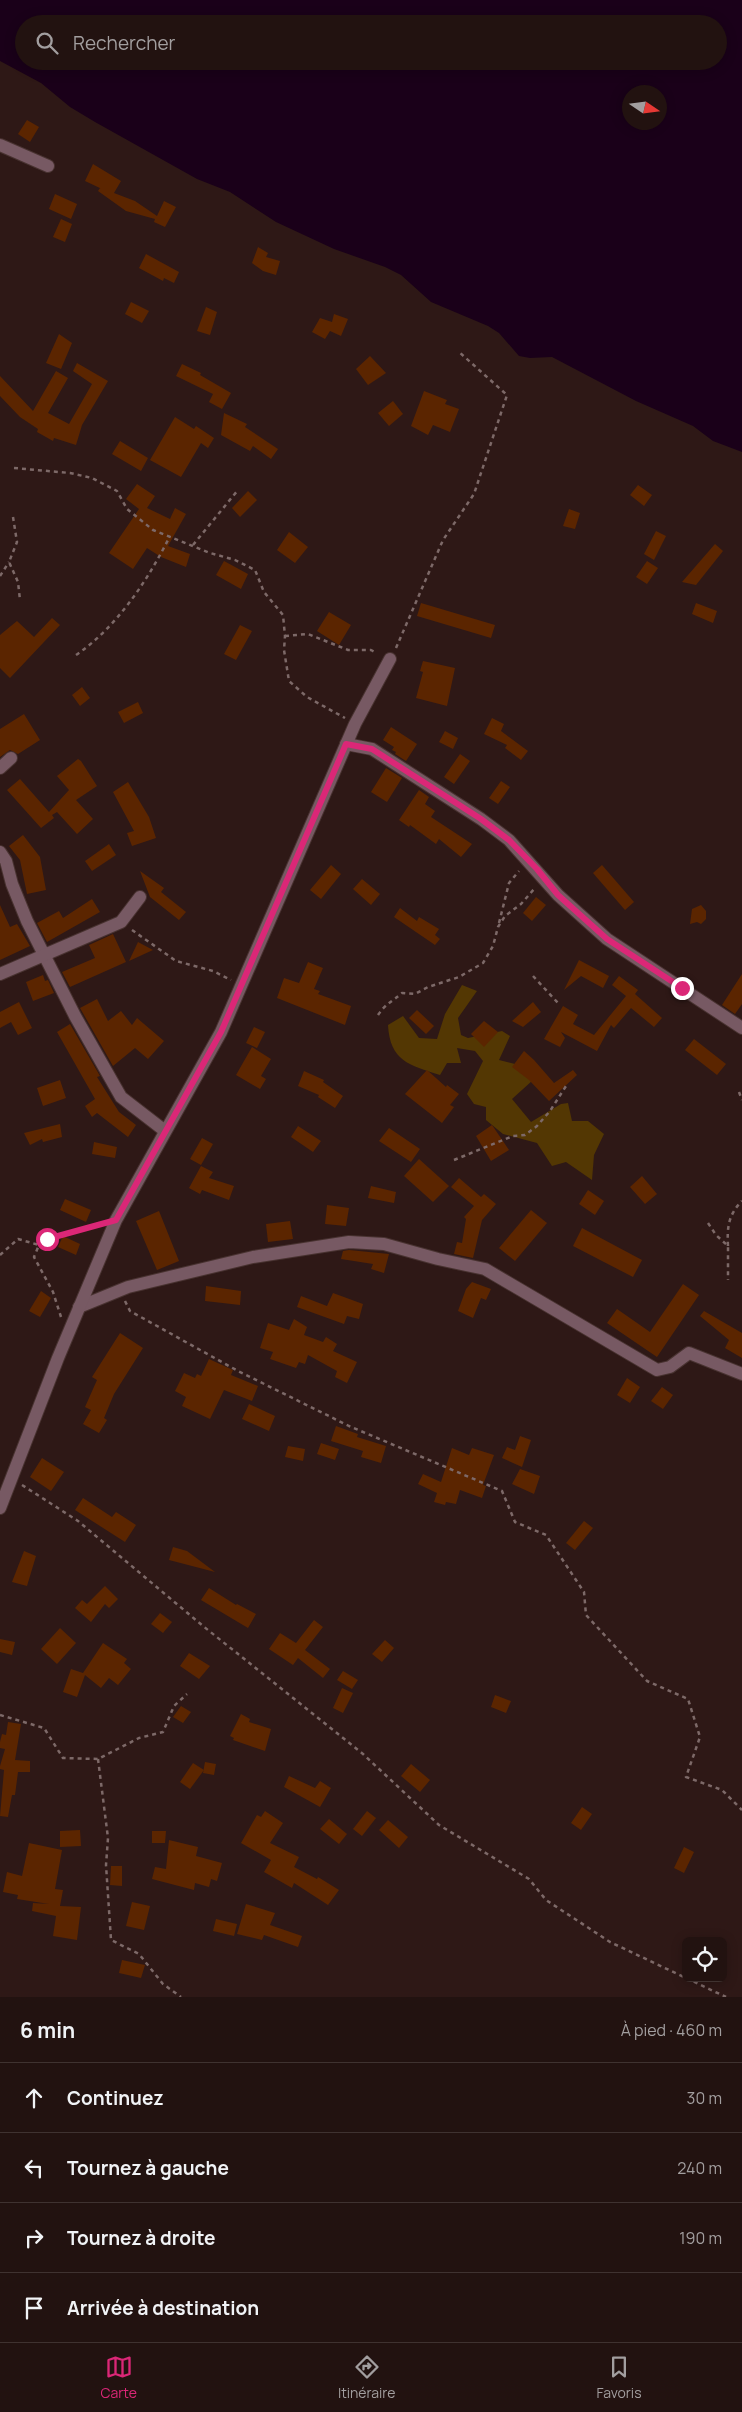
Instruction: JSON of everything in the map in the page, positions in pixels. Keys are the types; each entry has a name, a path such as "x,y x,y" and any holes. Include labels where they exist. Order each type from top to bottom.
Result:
{"street":[{"path":"0,145 48,166"},
{"path":"0,1508 68,1333 116,1220 213,1048 355,724 390,658"},
{"path":"346,744 367,746 392,760 481,819 509,840 545,878 558,895 607,939 742,1028"},
{"path":"0,768 11,758"},
{"path":"0,852 6,861 27,921 75,1016 121,1097 165,1131"},
{"path":"0,974 121,922 140,898"},
{"path":"79,1307 121,1290 206,1267 312,1246 349,1242 384,1244 438,1260 485,1269 657,1370 670,1367 689,1353 742,1374"}],"path":[{"path":"286,636 308,634 348,650 371,650 390,658 403,634 443,540 474,494 507,395 458,351"},
{"path":"14,468 70,473 92,478 117,491 127,509 153,530 234,560 255,570 264,592 283,615 286,636 284,650 290,681 307,697 355,724"},
{"path":"194,545 238,490"},
{"path":"0,576 9,562 17,542 13,517"},
{"path":"76,655 94,642 146,580 170,536"},
{"path":"9,562 18,582 20,600"},
{"path":"378,1015 386,1003 402,993 415,994 428,987 459,977 483,963 493,946 509,883 528,859"},
{"path":"498,927 504,916 521,904 545,878"},
{"path":"121,922 176,961 213,971 241,984"},
{"path":"532,976 558,1003"},
{"path":"454,1160 513,1136 525,1135 537,1126 550,1111 566,1086"},
{"path":"739,1092 742,1100"},
{"path":"728,1280 729,1219 735,1208 742,1201"},
{"path":"68,1333 53,1292 34,1257 39,1245 47,1239 116,1220"},
{"path":"708,1223 716,1235 728,1246"},
{"path":"0,1255 18,1239 39,1245"},
{"path":"121,1290 130,1311 238,1370 349,1426 502,1491 515,1522 546,1535 584,1592 586,1615 647,1681 688,1699 700,1737 686,1777 722,1790 742,1810"},
{"path":"11,1478 78,1521 203,1626 363,1754 439,1825 529,1879 546,1900 610,1942 726,1997"},
{"path":"0,1715 44,1728 63,1758 98,1759 138,1738 163,1732 174,1706 186,1694"},
{"path":"98,1759 108,1838 106,1865 112,1940 139,1954 163,1984 181,1997"}],"shaded area":[{"path":"0,0 742,0 742,452 713,441 693,426 636,401 552,357 530,358 519,356 499,333 488,326 431,302 401,275 385,267 334,249 276,222 230,192 197,179 95,122 70,107 41,83 17,70 727,70 727,15 15,15 15,69 0,61"},
{"path":"462,985 477,991 458,1018 461,1035 468,1038 502,1031 510,1036 499,1060 543,1071 512,1099 531,1122 561,1104 568,1103 572,1121 588,1121 604,1134 594,1155 592,1180 566,1162 552,1166 537,1143 503,1134 486,1120 486,1107 474,1104 467,1094 483,1061 475,1051 457,1048 461,1063 447,1063 440,1075 410,1064 397,1054 393,1047 388,1025 403,1016 419,1038 437,1039 445,1014"}],"building":[{"path":"27,120 39,127 30,142 18,134"},
{"path":"93,164 121,181 114,193 135,201 157,216 164,201 176,207 165,227 154,222 155,219 126,211 98,191 100,188 85,181"},
{"path":"55,194 77,204 71,219 49,209"},
{"path":"61,219 72,224 65,242 53,237"},
{"path":"258,247 268,253 266,257 280,261 276,275 263,271 252,263"},
{"path":"146,254 179,272 174,283 164,278 163,281 139,268"},
{"path":"131,302 149,311 142,323 125,314"},
{"path":"206,307 217,312 210,335 197,331"},
{"path":"334,314 348,319 341,336 330,331 325,339 312,332 320,318 332,322"},
{"path":"59,334 72,343 61,369 46,363"},
{"path":"370,356 386,373 368,385 356,369"},
{"path":"77,363 108,381 82,425 76,445 54,438 53,441 37,432 38,429 20,417 0,396 0,376 33,411 56,371 68,378 48,413 69,424 92,384 73,371"},
{"path":"182,364 201,373 200,375 231,393 222,409 209,402 213,394 176,376"},
{"path":"424,391 447,400 445,404 459,409 450,432 433,425 428,435 411,426"},
{"path":"393,401 403,414 389,426 378,413"},
{"path":"224,413 247,424 245,427 278,449 271,459 253,446 250,451 221,435"},
{"path":"175,417 194,429 196,426 214,438 208,448 201,443 181,477 150,460"},
{"path":"120,441 148,458 141,471 112,454"},
{"path":"137,484 155,496 147,508 170,519 175,508 186,514 168,546 190,554 186,567 161,557 147,548 133,569 109,553 139,509 126,499"},
{"path":"638,485 652,495 644,506 630,495"},
{"path":"248,491 257,500 240,517 232,508"},
{"path":"569,509 580,513 575,529 563,526"},
{"path":"656,531 666,536 654,560 644,554"},
{"path":"289,532 308,547 295,563 277,550"},
{"path":"715,544 723,551 696,585 682,582"},
{"path":"224,561 248,574 241,589 216,575"},
{"path":"647,561 658,568 647,584 636,577"},
{"path":"421,603 495,625 491,638 417,616"},
{"path":"696,603 717,611 713,623 692,614"},
{"path":"329,612 351,625 339,645 317,631"},
{"path":"52,618 60,625 10,678 0,668 0,635 17,621 34,637"},
{"path":"240,625 252,631 236,660 224,654"},
{"path":"423,661 455,668 447,706 416,698 423,672 420,671"},
{"path":"82,687 90,698 80,706 72,695"},
{"path":"138,702 143,713 124,723 118,712"},
{"path":"24,714 40,740 18,754 10,750 0,757 0,729"},
{"path":"492,718 504,724 501,731 528,751 521,760 505,748 507,745 484,734"},
{"path":"391,727 417,744 406,761 395,754 396,752 392,750 394,747 383,740"},
{"path":"445,731 458,738 453,749 439,742"},
{"path":"460,754 470,761 454,784 444,777"},
{"path":"78,759 97,786 76,800 93,819 77,834 57,812 52,815 54,818 41,828 7,790 20,779 49,812 69,790 57,776"},
{"path":"386,768 402,778 387,802 371,792"},
{"path":"501,781 510,787 498,804 489,798"},
{"path":"128,782 149,817 156,838 132,846 127,833 134,831 113,792"},
{"path":"419,790 429,797 425,804 435,811 431,817 472,844 461,857 439,839 436,844 410,825 409,827 399,820"},
{"path":"23,835 40,857 46,890 27,894 20,860 9,846"},
{"path":"109,844 116,855 92,871 85,861"},
{"path":"331,865 341,874 321,899 310,890"},
{"path":"602,865 634,902 625,910 593,873"},
{"path":"140,871 164,888 161,892 186,912 179,920 150,897"},
{"path":"362,879 380,894 371,905 353,889"},
{"path":"536,897 546,905 532,921 523,913"},
{"path":"92,899 100,912 47,942 37,923 59,911 63,918"},
{"path":"0,905 10,927 17,924 30,946 0,960"},
{"path":"701,905 706,911 706,919 701,924 697,922 690,924 692,909"},
{"path":"400,908 417,921 419,917 439,929 435,935 440,939 435,945 394,917"},
{"path":"113,934 126,962 70,987 62,972 95,958 89,945"},
{"path":"138,942 153,950 129,961"},
{"path":"579,960 609,976 603,988 581,976 564,990"},
{"path":"308,962 323,968 314,989 320,991 318,994 351,1006 345,1025 277,998 284,978 299,983"},
{"path":"742,974 742,1004 735,1014 722,1005"},
{"path":"43,975 45,981 48,980 54,993 33,1001 26,982"},
{"path":"619,976 638,990 635,994 662,1018 654,1027 631,1008 614,1028 611,1025 597,1051 561,1032 565,1038 560,1047 544,1039 563,1006 578,1015 573,1024 594,1035 626,996 612,985"},
{"path":"97,999 108,1021 121,1011 132,1025 137,1018 164,1041 148,1059 135,1048 113,1066 80,1008"},
{"path":"19,1002 32,1028 18,1035 11,1022 0,1028 0,1012"},
{"path":"533,1002 541,1012 523,1027 512,1021"},
{"path":"417,1010 434,1026 426,1034 409,1018"},
{"path":"484,1021 498,1032 484,1047 471,1034"},
{"path":"70,1024 100,1076 97,1077 119,1112 136,1125 128,1137 97,1113 92,1117 85,1106 95,1099 57,1032"},
{"path":"254,1027 265,1032 257,1048 246,1043"},
{"path":"694,1039 726,1064 717,1075 685,1050"},
{"path":"252,1047 271,1059 261,1076 266,1079 260,1089 236,1075"},
{"path":"524,1051 554,1083 573,1070 577,1075 549,1101 529,1080 512,1067"},
{"path":"427,1070 446,1087 447,1085 459,1094 450,1105 454,1107 442,1123 405,1094"},
{"path":"304,1071 324,1080 323,1082 343,1096 335,1108 318,1097 319,1095 298,1086"},
{"path":"60,1080 66,1098 43,1106 37,1088"},
{"path":"60,1124 62,1137 43,1142 42,1139 30,1145 24,1133"},
{"path":"492,1125 509,1150 491,1161 476,1136"},
{"path":"298,1126 321,1141 313,1152 291,1137"},
{"path":"389,1128 420,1149 411,1162 379,1141"},
{"path":"202,1138 213,1144 201,1165 190,1159"},
{"path":"94,1142 117,1147 115,1158 92,1154"},
{"path":"419,1159 449,1186 433,1202 404,1176"},
{"path":"201,1166 213,1172 209,1178 234,1186 229,1200 202,1190 200,1194 189,1188"},
{"path":"642,1176 657,1194 645,1204 630,1187"},
{"path":"459,1178 481,1197 484,1194 496,1204 482,1220 473,1258 454,1254 457,1242 462,1243 466,1219 464,1217 474,1206 451,1187"},
{"path":"371,1186 396,1192 394,1203 368,1198"},
{"path":"588,1190 604,1201 595,1215 579,1204"},
{"path":"65,1199 91,1210 86,1222 60,1210"},
{"path":"327,1205 349,1208 346,1226 325,1224"},
{"path":"531,1210 547,1223 515,1261 499,1248"},
{"path":"159,1211 179,1261 157,1270 136,1221"},
{"path":"290,1221 293,1239 268,1242 266,1224"},
{"path":"582,1228 642,1260 633,1277 573,1246"},
{"path":"63,1236 80,1244 76,1255 58,1247"},
{"path":"343,1251 389,1254 384,1273 371,1269 373,1264 341,1259"},
{"path":"472,1282 491,1289 486,1300 481,1298 473,1318 458,1311 466,1289"},
{"path":"683,1284 699,1295 657,1357 607,1323 617,1309 650,1332"},
{"path":"206,1286 241,1291 240,1305 205,1301"},
{"path":"41,1291 51,1298 40,1317 29,1311"},
{"path":"333,1293 363,1304 359,1319 347,1316 344,1324 297,1307 301,1296 327,1306"},
{"path":"704,1311 742,1333 742,1358 725,1348 729,1340 700,1316"},
{"path":"294,1319 307,1327 304,1335 323,1342 326,1337 337,1344 333,1351 357,1362 347,1383 335,1377 337,1371 308,1355 305,1364 299,1362 296,1368 270,1359 273,1352 260,1348 268,1323 289,1330"},
{"path":"120,1333 143,1348 114,1394 104,1418 107,1420 99,1433 83,1424 91,1410 85,1407 97,1380 92,1377"},
{"path":"209,1359 233,1370 231,1375 258,1386 252,1401 224,1390 210,1419 182,1406 186,1397 175,1391 184,1373 195,1378 197,1374 201,1376"},
{"path":"627,1378 640,1387 630,1403 617,1395"},
{"path":"662,1387 673,1395 663,1409 651,1401"},
{"path":"249,1404 275,1416 269,1431 242,1419"},
{"path":"336,1426 358,1434 357,1437 386,1446 381,1463 361,1457 363,1451 331,1441"},
{"path":"520,1436 531,1440 522,1467 502,1458 507,1447 515,1450"},
{"path":"321,1443 339,1449 335,1460 317,1454"},
{"path":"288,1446 305,1449 303,1461 285,1457"},
{"path":"452,1448 469,1455 472,1448 494,1455 483,1485 486,1486 482,1498 460,1490 456,1504 446,1502 445,1505 434,1502 437,1493 418,1484 423,1474 441,1482"},
{"path":"42,1458 64,1472 51,1491 30,1477"},
{"path":"520,1469 540,1476 534,1494 512,1484"},
{"path":"83,1498 112,1517 116,1512 136,1525 125,1542 75,1510"},
{"path":"584,1521 593,1528 575,1550 566,1543"},
{"path":"173,1547 187,1551 215,1572 169,1560"},
{"path":"24,1551 36,1556 27,1586 12,1582"},
{"path":"105,1586 118,1599 109,1608 105,1604 91,1622 75,1608 82,1600 87,1604"},
{"path":"209,1588 236,1605 256,1614 248,1628 201,1600"},
{"path":"160,1613 172,1622 163,1633 151,1624"},
{"path":"314,1620 323,1627 305,1650 330,1669 323,1678 298,1658 293,1665 269,1649 280,1633 296,1643"},
{"path":"60,1628 76,1643 57,1664 41,1649"},
{"path":"0,1639 15,1642 12,1655 0,1652"},
{"path":"385,1640 394,1648 382,1662 372,1654"},
{"path":"103,1643 127,1659 124,1663 131,1669 118,1685 109,1678 101,1688 85,1675 77,1697 63,1692 71,1669 83,1673"},
{"path":"189,1653 210,1666 199,1679 180,1666"},
{"path":"343,1671 358,1680 352,1689 337,1680"},
{"path":"342,1688 353,1693 343,1713 333,1708"},
{"path":"495,1695 511,1701 506,1713 491,1707"},
{"path":"181,1706 191,1712 183,1723 173,1717"},
{"path":"241,1714 250,1719 249,1722 271,1729 265,1751 233,1740 234,1738 230,1736"},
{"path":"8,1722 21,1724 15,1760 30,1761 30,1772 18,1772 15,1795 12,1795 8,1817 0,1816 4,1770 0,1769 0,1766 5,1749 0,1748 0,1742 2,1734 6,1735"},
{"path":"205,1762 216,1764 214,1775 203,1773"},
{"path":"193,1763 204,1770 190,1789 180,1782"},
{"path":"411,1764 430,1780 420,1792 401,1776"},
{"path":"289,1776 315,1788 320,1781 331,1788 320,1807 284,1787"},
{"path":"582,1807 592,1814 581,1830 571,1823"},
{"path":"265,1811 283,1823 270,1843 299,1857 294,1867 317,1879 318,1877 339,1890 328,1905 294,1883 292,1888 264,1872 271,1860 241,1843 257,1815 261,1817"},
{"path":"367,1811 376,1818 362,1836 353,1829"},
{"path":"329,1819 347,1834 339,1844 320,1829"},
{"path":"388,1820 408,1837 399,1848 379,1830"},
{"path":"80,1830 81,1846 60,1847 60,1831"},
{"path":"152,1831 166,1831 165,1843 152,1843"},
{"path":"169,1840 198,1847 196,1856 222,1863 217,1881 211,1879 209,1887 195,1883 194,1890 152,1879 155,1867 166,1869"},
{"path":"29,1843 62,1850 55,1889 63,1890 60,1906 81,1907 77,1940 53,1936 56,1916 32,1911 33,1903 49,1904 17,1899 18,1895 3,1892 7,1872 22,1876"},
{"path":"684,1847 694,1852 684,1873 674,1868"},
{"path":"111,1866 122,1866 122,1886 110,1885"},
{"path":"132,1902 150,1906 144,1930 126,1926"},
{"path":"246,1904 275,1913 270,1925 302,1936 298,1947 264,1935 262,1940 237,1934"},
{"path":"216,1919 237,1924 234,1936 213,1931"},
{"path":"122,1960 145,1965 141,1978 119,1973"}],"route":[{"path":"47,1239 116,1220 221,1032 346,744 367,746 392,760 481,819 509,840 537,869 558,895 607,939 682,988"}]}
